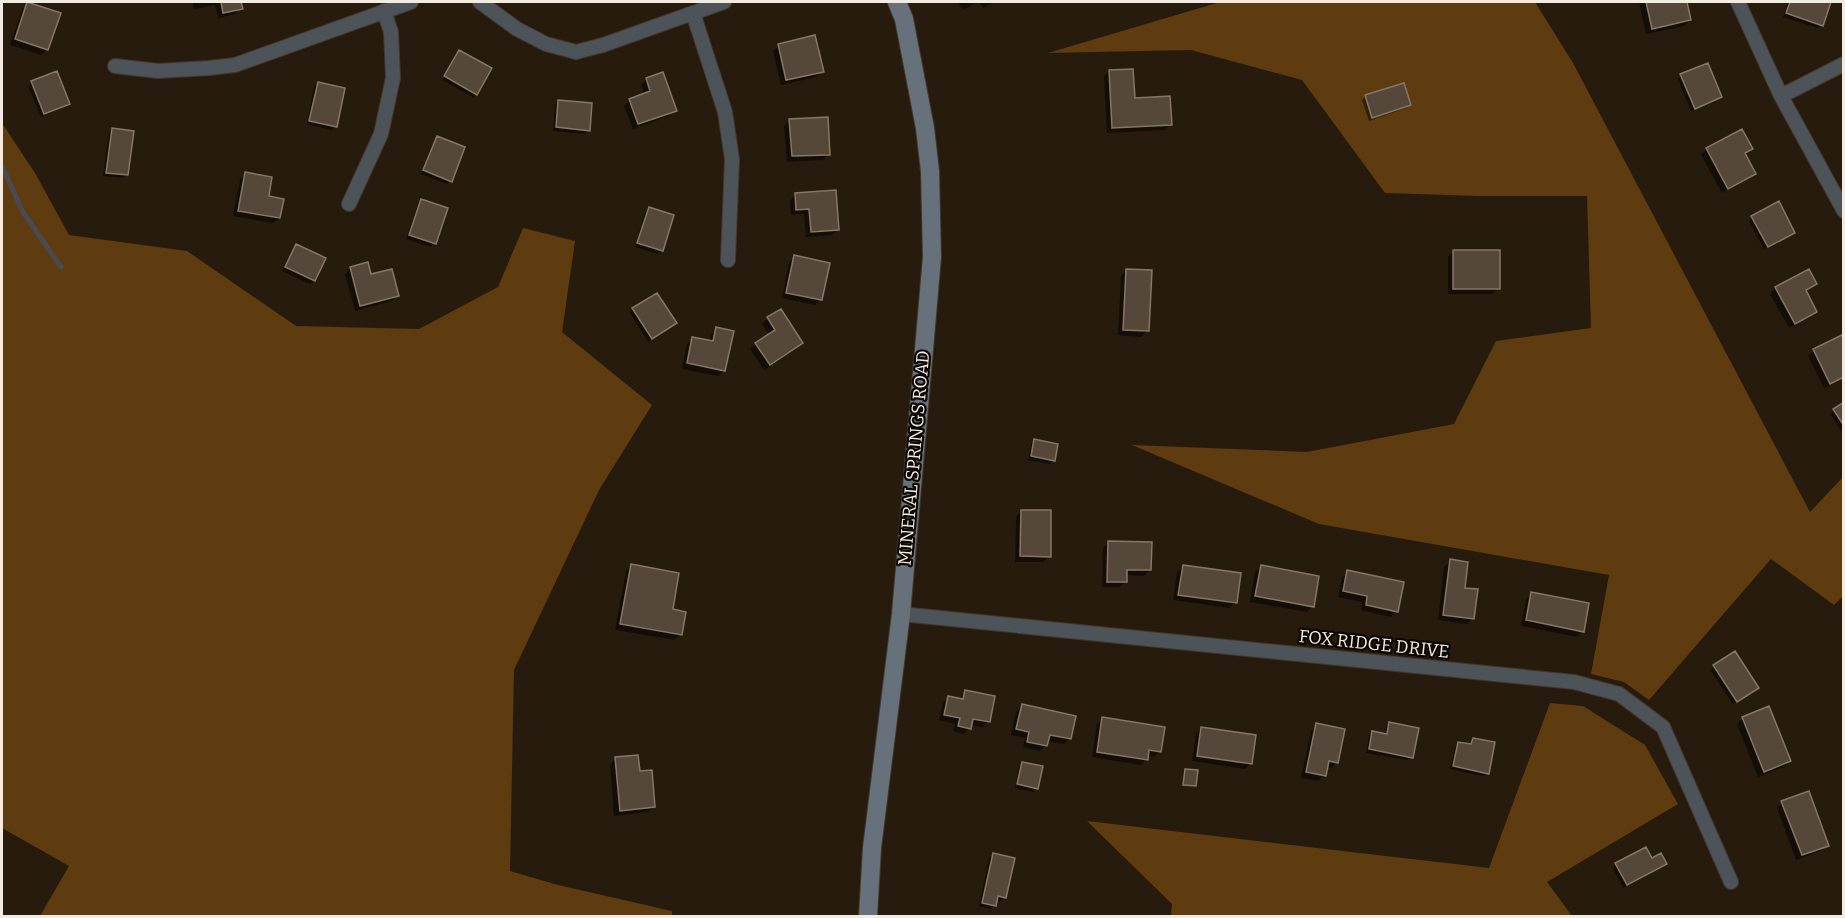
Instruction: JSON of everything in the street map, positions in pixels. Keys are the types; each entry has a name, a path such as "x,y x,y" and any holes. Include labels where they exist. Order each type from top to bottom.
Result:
{"street":[{"path":"115,66 158,71 235,65 411,2"},
{"path":"480,2 517,29 546,44 576,52 603,45 724,2"},
{"name":"MINERAL SPRINGS ROAD","path":"868,916 872,848 901,614 932,257 930,171 925,128 904,19 897,2"},
{"path":"1738,2 1781,96 1844,211"},
{"path":"350,204 381,134 393,78 391,32 384,11"},
{"path":"693,13 725,112 732,159 728,260"},
{"path":"1781,96 1844,64"},
{"name":"FOX RIDGE DRIVE","path":"901,614 1574,682 1619,694 1663,727 1731,882"}],"shaded area":[{"path":"1220,2 1535,2 1573,63 1810,512 1843,477 1843,596 1834,605 1771,559 1649,700 1624,682 1591,674 1609,575 1319,524 1132,445 1307,452 1454,424 1496,341 1591,328 1587,196 1385,193 1302,80 1191,50 1048,53"},
{"path":"2,123 35,173 69,235 187,251 296,326 419,329 498,287 523,228 575,241 562,332 652,405 599,490 514,670 510,871 558,885 672,911 672,916 40,916 69,866 2,828"},
{"path":"1550,703 1583,706 1645,745 1678,804 1547,882 1572,916 1171,916 1172,904 1087,821 1489,868"}],"building":[{"path":"27,2 61,13 48,50 15,39"},
{"path":"221,2 241,2 243,9 223,13"},
{"path":"1646,2 1687,2 1691,20 1652,29"},
{"path":"1790,2 1831,2 1823,26 1786,13"},
{"path":"815,35 824,72 786,80 778,44"},
{"path":"459,50 492,68 477,95 444,76"},
{"path":"1708,63 1722,97 1695,109 1680,74"},
{"path":"1133,69 1135,98 1170,96 1172,125 1112,128 1109,70"},
{"path":"57,71 70,104 44,114 31,81"},
{"path":"663,72 677,111 638,124 629,99 650,91 646,78"},
{"path":"318,82 345,88 337,127 309,121"},
{"path":"1404,83 1411,105 1372,118 1365,95"},
{"path":"558,100 592,103 590,131 556,127"},
{"path":"828,117 830,155 792,156 789,119"},
{"path":"112,128 134,131 128,175 106,173"},
{"path":"1742,129 1753,149 1745,153 1756,174 1728,189 1706,148"},
{"path":"437,136 465,147 452,182 423,170"},
{"path":"245,172 272,177 269,196 284,199 280,218 238,211"},
{"path":"836,190 839,230 811,232 809,209 796,210 795,193"},
{"path":"421,199 448,208 436,244 409,235"},
{"path":"1779,201 1795,233 1768,247 1751,216"},
{"path":"649,207 674,215 663,251 637,243"},
{"path":"296,244 326,258 315,281 285,267"},
{"path":"1453,250 1500,250 1500,289 1453,289"},
{"path":"794,255 830,263 822,300 786,293"},
{"path":"368,262 371,274 392,269 399,296 360,306 350,267"},
{"path":"1126,269 1152,270 1149,331 1123,330"},
{"path":"1809,269 1817,284 1806,290 1817,312 1795,324 1775,287"},
{"path":"657,293 677,323 652,339 632,308"},
{"path":"781,309 803,343 770,365 755,343 775,330 767,317"},
{"path":"716,327 734,331 725,371 687,363 692,337 713,341"},
{"path":"1844,334 1844,377 1830,384 1813,349"},
{"path":"1844,402 1844,426 1833,409"},
{"path":"1034,439 1058,444 1055,461 1031,456"},
{"path":"1021,510 1051,510 1051,557 1020,556"},
{"path":"1108,541 1152,542 1151,570 1127,570 1127,582 1107,582"},
{"path":"1450,559 1468,562 1465,588 1478,589 1474,619 1443,615"},
{"path":"631,564 679,573 673,609 686,612 682,635 620,624"},
{"path":"1183,565 1241,573 1237,603 1178,595"},
{"path":"1261,565 1319,576 1314,607 1255,596"},
{"path":"1347,570 1404,582 1398,612 1366,605 1367,596 1343,591"},
{"path":"1531,592 1589,603 1584,632 1526,620"},
{"path":"1735,651 1759,688 1737,702 1713,665"},
{"path":"965,690 995,696 990,722 973,719 971,729 958,726 960,718 944,715 948,696 963,699"},
{"path":"1022,704 1076,716 1071,739 1050,735 1047,746 1027,742 1029,732 1016,729"},
{"path":"1769,706 1791,761 1764,772 1742,717"},
{"path":"1102,717 1165,727 1161,752 1149,750 1148,760 1097,752"},
{"path":"1389,722 1419,728 1413,758 1369,749 1372,731 1387,734"},
{"path":"1316,723 1345,729 1338,763 1329,761 1326,776 1306,772"},
{"path":"1201,727 1256,735 1252,764 1197,756"},
{"path":"1473,738 1495,742 1489,774 1453,766 1458,742 1471,744"},
{"path":"638,755 640,771 652,770 655,807 620,811 615,757"},
{"path":"1022,762 1043,766 1038,789 1017,784"},
{"path":"1185,769 1198,770 1196,786 1183,785"},
{"path":"1809,791 1829,846 1802,855 1781,801"},
{"path":"1646,847 1652,858 1661,853 1667,864 1627,885 1615,863"},
{"path":"993,853 1015,858 1006,898 998,896 996,906 982,903"}],"waterway":[{"path":"2,166 23,212 61,267"}]}
